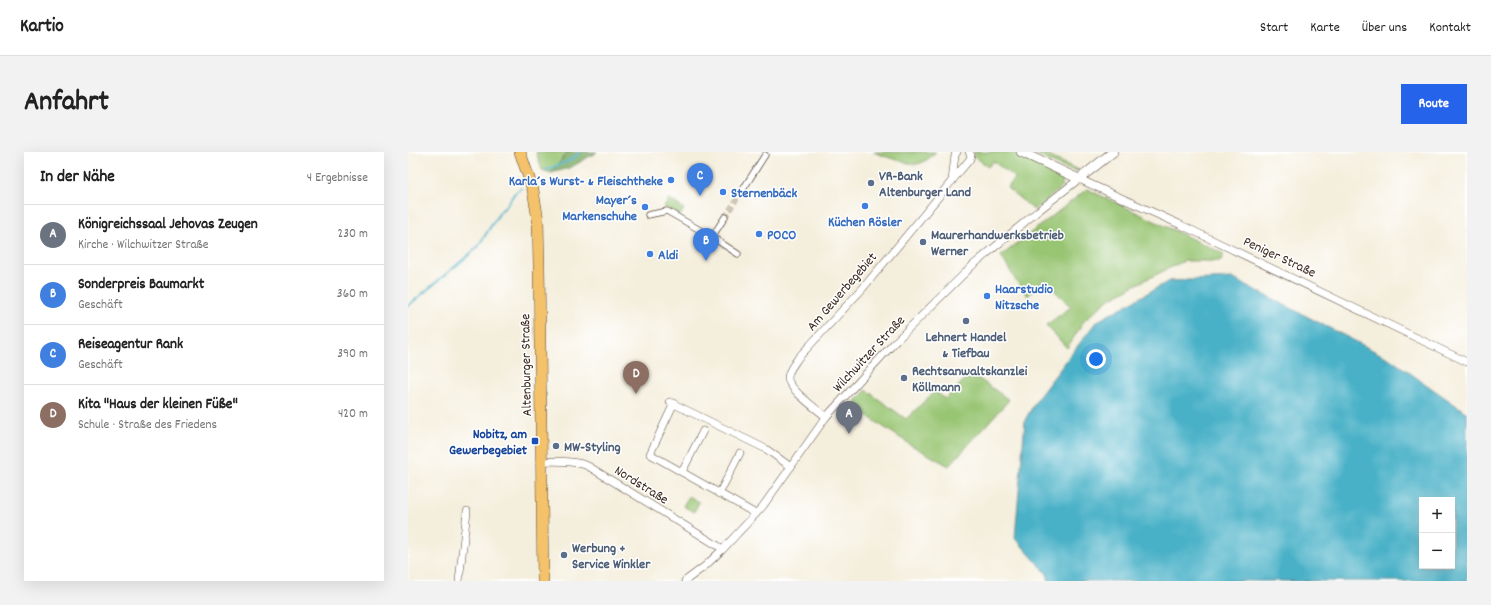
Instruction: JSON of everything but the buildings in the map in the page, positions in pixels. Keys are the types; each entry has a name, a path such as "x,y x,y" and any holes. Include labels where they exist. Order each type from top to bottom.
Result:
{"main road":[{"name":"Altenburger Straße","path":"520,152 532,190 538,220 543,581"}],"street":[{"path":"952,181 955,155 957,152"},
{"name":"Am Gewerbegebiet","path":"826,417 792,387 788,380 790,369 798,358 863,288 952,181 970,159 971,155 969,152"},
{"name":"Peniger Straße","path":"1021,152 1186,227 1467,362"},
{"path":"1079,179 1113,152"},
{"path":"742,191 764,155"},
{"name":"Wilchwitzer Straße","path":"687,581 723,549 756,514 826,417 896,341 967,271 1038,211 1079,179"},
{"path":"648,215 667,212 712,237 738,254"},
{"path":"712,237 724,217"},
{"path":"756,514 650,454 672,402 766,449 791,467"},
{"path":"682,472 703,431"},
{"path":"720,494 740,453"},
{"name":"Nordstraße","path":"541,462 573,462 588,466 723,549"},
{"path":"459,581 467,511"}],"green space":[{"path":"536,152 568,152 551,173 542,170"},
{"path":"568,152 597,152 570,168 551,173"},
{"path":"873,152 936,152 925,161 913,164"},
{"path":"974,152 1013,152 1063,176 1062,187 1034,210 1007,188 1015,178 993,161 988,167 974,156"},
{"path":"1031,152 1040,152 1081,171 1075,171 1062,167"},
{"path":"1087,189 1224,254 1221,261 1184,261 1108,300 1084,321 1067,348 1046,325 1071,307 1044,280 1028,296 1015,279 1001,256"},
{"path":"669,199 684,209 680,216 664,207"},
{"path":"978,378 1009,400 949,466 911,445 852,406 866,390 906,419 935,391 945,399 965,379"},
{"path":"689,496 699,502 694,512 683,506"}],"water":[{"path":"1232,278 1390,359 1467,413 1467,581 1049,581 1047,574 1015,538 1025,420 1037,399 1096,322 1169,281"}],"waterway":[{"path":"546,170 571,160 580,152"},
{"path":"408,306 477,248 500,212 507,205 514,194 521,188"}],"tunnel":[{"path":"725,217 742,191"}],"place":[{"name":"Karla´s Wurst- & Fleischtheke","path":"671,180"},
{"name":"VR-Bank Altenburger Land","path":"871,183"},
{"name":"Sternenbäck","path":"723,192"},
{"name":"Reiseagentur Rank","path":"700,196"},
{"name":"Küchen Rösler","path":"865,206"},
{"name":"Mayer´s Markenschuhe","path":"645,207"},
{"name":"POCO","path":"759,234"},
{"name":"Maurerhandwerksbetrieb Werner","path":"923,242"},
{"name":"Aldi","path":"650,254"},
{"name":"Sonderpreis Baumarkt","path":"706,261"},
{"name":"Haarstudio Nitzsche","path":"987,296"},
{"name":"Lehnert Handel & Tiefbau","path":"966,321"},
{"name":"Rechtsanwaltskanzlei Köllmann","path":"904,378"},
{"name":"Kita \"Haus der kleinen Füße\"","path":"636,394"},
{"name":"Königreichssaal Jehovas Zeugen","path":"849,434"},
{"name":"Nobitz, am Gewerbegebiet","path":"535,441"},
{"name":"MW-Styling","path":"556,446"},
{"name":"Werbung + Service Winkler","path":"564,555"}]}
